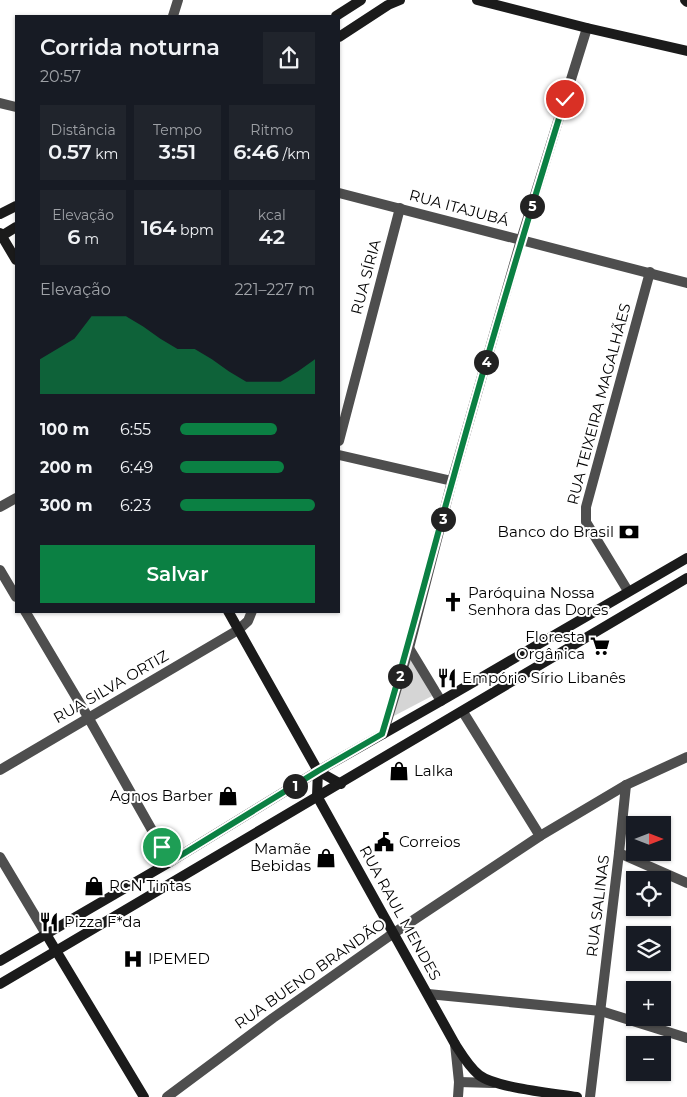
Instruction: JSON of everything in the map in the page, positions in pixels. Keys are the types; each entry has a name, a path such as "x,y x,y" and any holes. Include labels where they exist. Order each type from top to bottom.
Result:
{"main road":[{"path":"338,15 361,0"},
{"path":"340,36 400,0"},
{"path":"476,0 687,51"},
{"path":"0,214 15,206"},
{"path":"15,228 1,235 15,258"},
{"path":"0,961 170,862 318,771 687,558"},
{"path":"0,984 687,578"},
{"path":"229,613 318,771 341,784"},
{"path":"317,796 318,771"},
{"name":"RUA RAUL MENDES","path":"317,796 455,1044 470,1066 478,1074 493,1083"},
{"path":"46,934 144,1097"},
{"path":"493,1083 577,1097"}],"street":[{"path":"174,15 178,0"},
{"path":"382,734 409,648 452,480 521,240 587,28"},
{"path":"0,103 15,108"},
{"name":"RUA ITAJUBÁ","path":"340,193 687,283"},
{"name":"RUA SÍRIA","path":"340,437 400,208"},
{"name":"RUA TEIXEIRA MAGALHÃES","path":"628,592 586,522 586,507 650,272"},
{"path":"340,455 452,480"},
{"path":"0,507 15,499"},
{"path":"0,570 15,595"},
{"path":"26,613 88,717 170,862"},
{"path":"238,630 248,621 251,613"},
{"name":"RUA SILVA ORTIZ","path":"0,770 238,630"},
{"path":"409,648 441,701"},
{"path":"462,712 540,836"},
{"path":"626,785 687,757"},
{"name":"RUA BUENO BRANDÃO","path":"167,1097 273,1018 394,933 540,836 626,785"},
{"name":"RUA SALINAS","path":"590,1097 620,853 626,785"},
{"path":"620,853 687,883"},
{"path":"0,857 46,934"},
{"path":"428,994 601,1011 687,1038"},
{"path":"455,1044 460,1082 458,1097"},
{"path":"460,1082 493,1083"}],"shaded area":[{"path":"410,657 432,696 392,717"}],"place":[{"name":"Banco do Brasil","path":"629,532"},
{"name":"Paróquina Nossa Senhora das Dores","path":"453,602"},
{"name":"Floresta Orgânica","path":"600,646"},
{"name":"Empório Sírio Libanês","path":"447,678"},
{"name":"Lalka","path":"399,771"},
{"name":"Agnos Barber","path":"228,796"},
{"name":"Correios","path":"384,842"},
{"name":"Mamãe Bebidas","path":"326,858"},
{"name":"RCN Tintas","path":"94,886"},
{"name":"Pizza F*da","path":"49,922"},
{"name":"IPEMED","path":"133,959"}],"route":[{"path":"162,847 170,862 382,734 409,648 452,480 521,240 565,99"}]}
